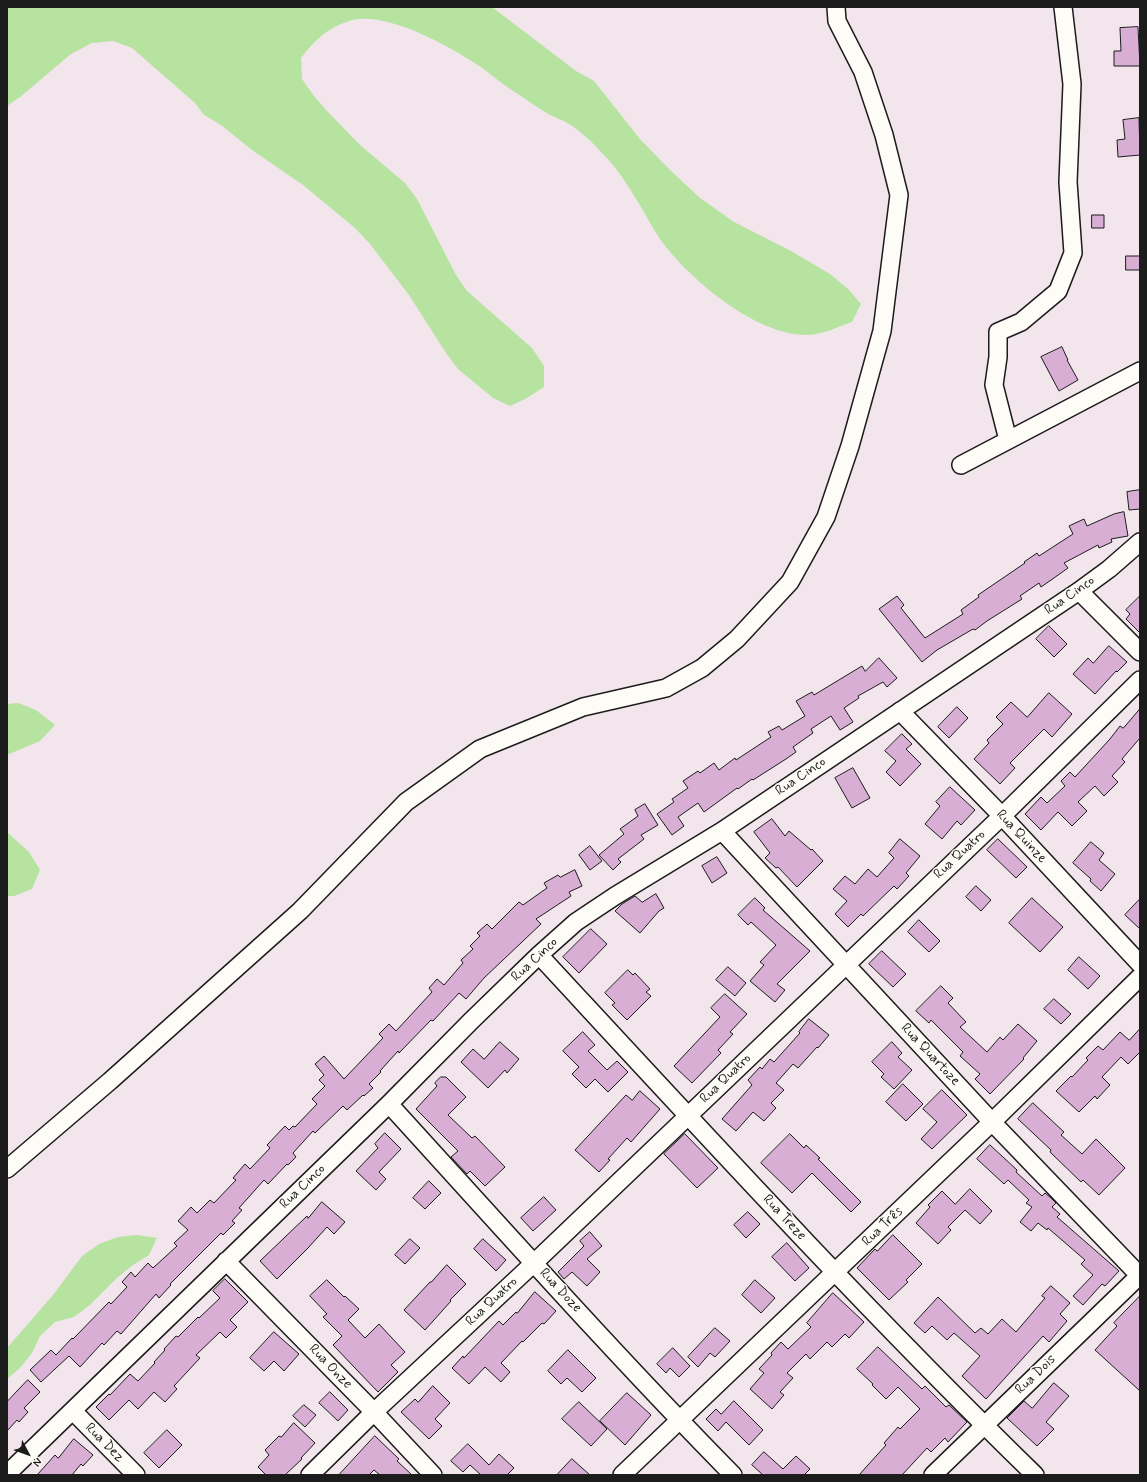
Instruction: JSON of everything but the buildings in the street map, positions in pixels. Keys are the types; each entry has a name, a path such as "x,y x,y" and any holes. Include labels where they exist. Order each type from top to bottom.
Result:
{"street":[{"path":"7,1169 110,1081 300,911 406,802 480,749 583,707 666,688 702,668 737,639 790,582 826,517 850,446 882,331 899,195 884,135 863,72 837,21 836,7"},
{"path":"1008,440 994,385 998,357 998,332 1021,322 1058,292 1073,253 1068,182 1072,84 1062,7"},
{"path":"961,465 1140,371"},
{"name":"Rua Cinco","path":"7,1474 389,1104 539,955 576,922 722,831 1080,591 1109,569 1140,542"},
{"path":"1080,591 1140,652"},
{"name":"Rua Quatro","path":"310,1475 374,1412 534,1263 845,964 1002,816 1140,680"},
{"name":"Rua Quinze","path":"900,711 1002,816 1140,964"},
{"name":"Rua Quartoze","path":"722,831 992,1122 1140,1275"},
{"name":"Rua Treze","path":"539,955 835,1273 984,1426 1035,1475"},
{"name":"Rua Três","path":"622,1475 835,1273 1140,977"},
{"name":"Rua Doze","path":"389,1104 534,1263 733,1475"},
{"name":"Rua Onze","path":"226,1261 374,1412 433,1475"},
{"name":"Rua Dois","path":"933,1475 1140,1275"},
{"name":"Rua Dez","path":"73,1411 136,1475"}],"green space":[{"path":"7,7 492,7 576,71 594,81 640,139 700,198 734,222 791,251 830,274 848,289 861,304 852,322 816,334 796,334 774,329 751,318 729,305 708,289 673,255 660,239 633,193 618,171 593,144 573,127 540,109 472,61 420,33 382,21 364,19 349,21 334,27 311,46 301,58 302,79 327,111 360,145 405,183 417,199 456,275 467,291 532,348 544,366 544,387 527,398 510,406 493,398 458,369 409,295 370,244 355,228 303,185 252,150 221,125 204,115 195,103 132,48 113,41 92,43 71,54 20,97 7,106"},
{"path":"18,703 36,710 55,725 40,741 7,755 7,704"},
{"path":"7,832 29,852 40,870 32,889 14,896 7,896"},
{"path":"137,1235 157,1238 149,1255 118,1277 90,1305 74,1317 55,1322 40,1336 32,1353 20,1368 7,1379 7,1348 53,1295 82,1256 99,1244 118,1237"}]}
